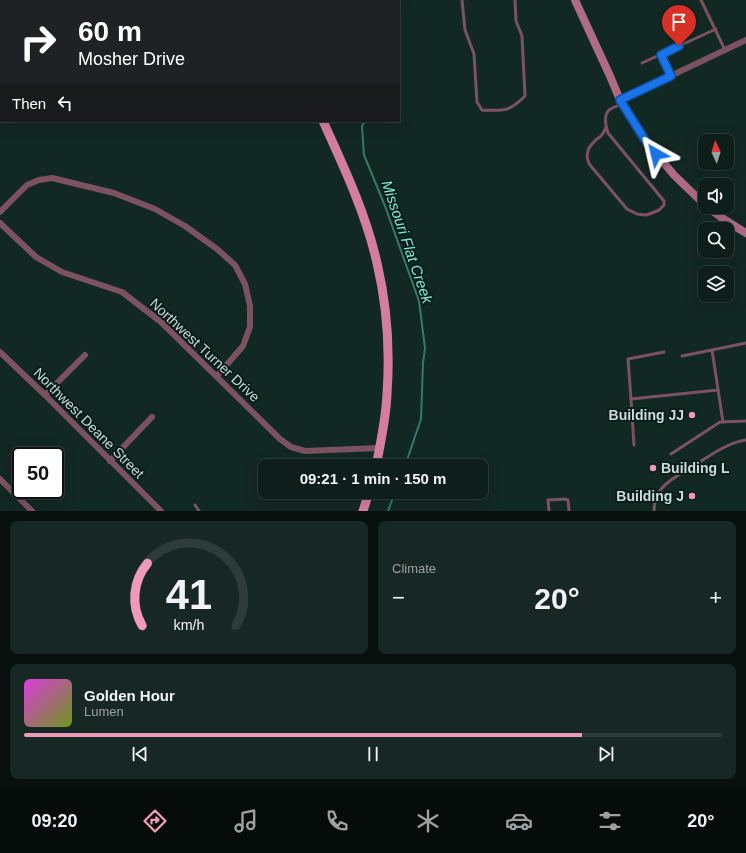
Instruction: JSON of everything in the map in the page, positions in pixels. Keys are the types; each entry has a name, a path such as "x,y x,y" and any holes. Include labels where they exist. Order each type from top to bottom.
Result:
{"main road":[{"path":"575,0 621,101 647,143 674,175 698,198"},
{"path":"323,122 363,217 377,264 384,306 388,358 387,395 378,459"},
{"path":"717,214 746,233"},
{"path":"363,511 367,499"}],"street":[{"path":"621,101 746,40"},
{"path":"0,212 27,185 39,180 52,178 114,193 155,209 185,226 217,249 235,265 245,284 250,306 250,327 243,346 217,376"},
{"name":"Northwest Turner Drive","path":"0,223 36,257 62,272 122,292 161,322 280,439 291,447 304,451 380,448"},
{"name":"Northwest Deane Street","path":"0,352 161,511"},
{"path":"45,395 85,355"},
{"path":"110,461 152,417"},
{"path":"0,479 32,511"}],"lane":[{"path":"462,0 465,30 474,54 477,102 482,110 505,111 518,104 525,96 522,36 516,22 515,0"},
{"path":"702,0 725,50"},
{"path":"642,63 716,29"},
{"path":"661,55 671,76"},
{"path":"606,127 602,135 588,148 587,154 590,165 627,209 637,214 646,215 659,210 664,205 664,201 608,133 606,127 606,117 609,110 621,101"},
{"path":"682,356 746,343"},
{"path":"712,350 723,422"},
{"path":"634,445 628,359 664,352"},
{"path":"631,399 718,390"},
{"path":"671,454 720,422 746,420"},
{"path":"654,511 654,505 662,488 673,478 725,446 746,440"},
{"path":"549,511 548,500 566,499 568,500 569,511"},
{"path":"195,505 199,511"}],"waterway":[{"name":"Missouri Flat Creek","path":"364,122 362,126 364,155 385,206 419,301 425,348 421,419 407,459"},
{"name":"Missouri Flat Creek","path":"388,511 392,499"}],"place":[{"name":"Building JJ","path":"692,415"},
{"name":"Building L","path":"653,468"},
{"name":"Building J","path":"692,496"}],"route":[{"path":"656,154 647,143 620,100 671,76 661,55 679,46"}]}
